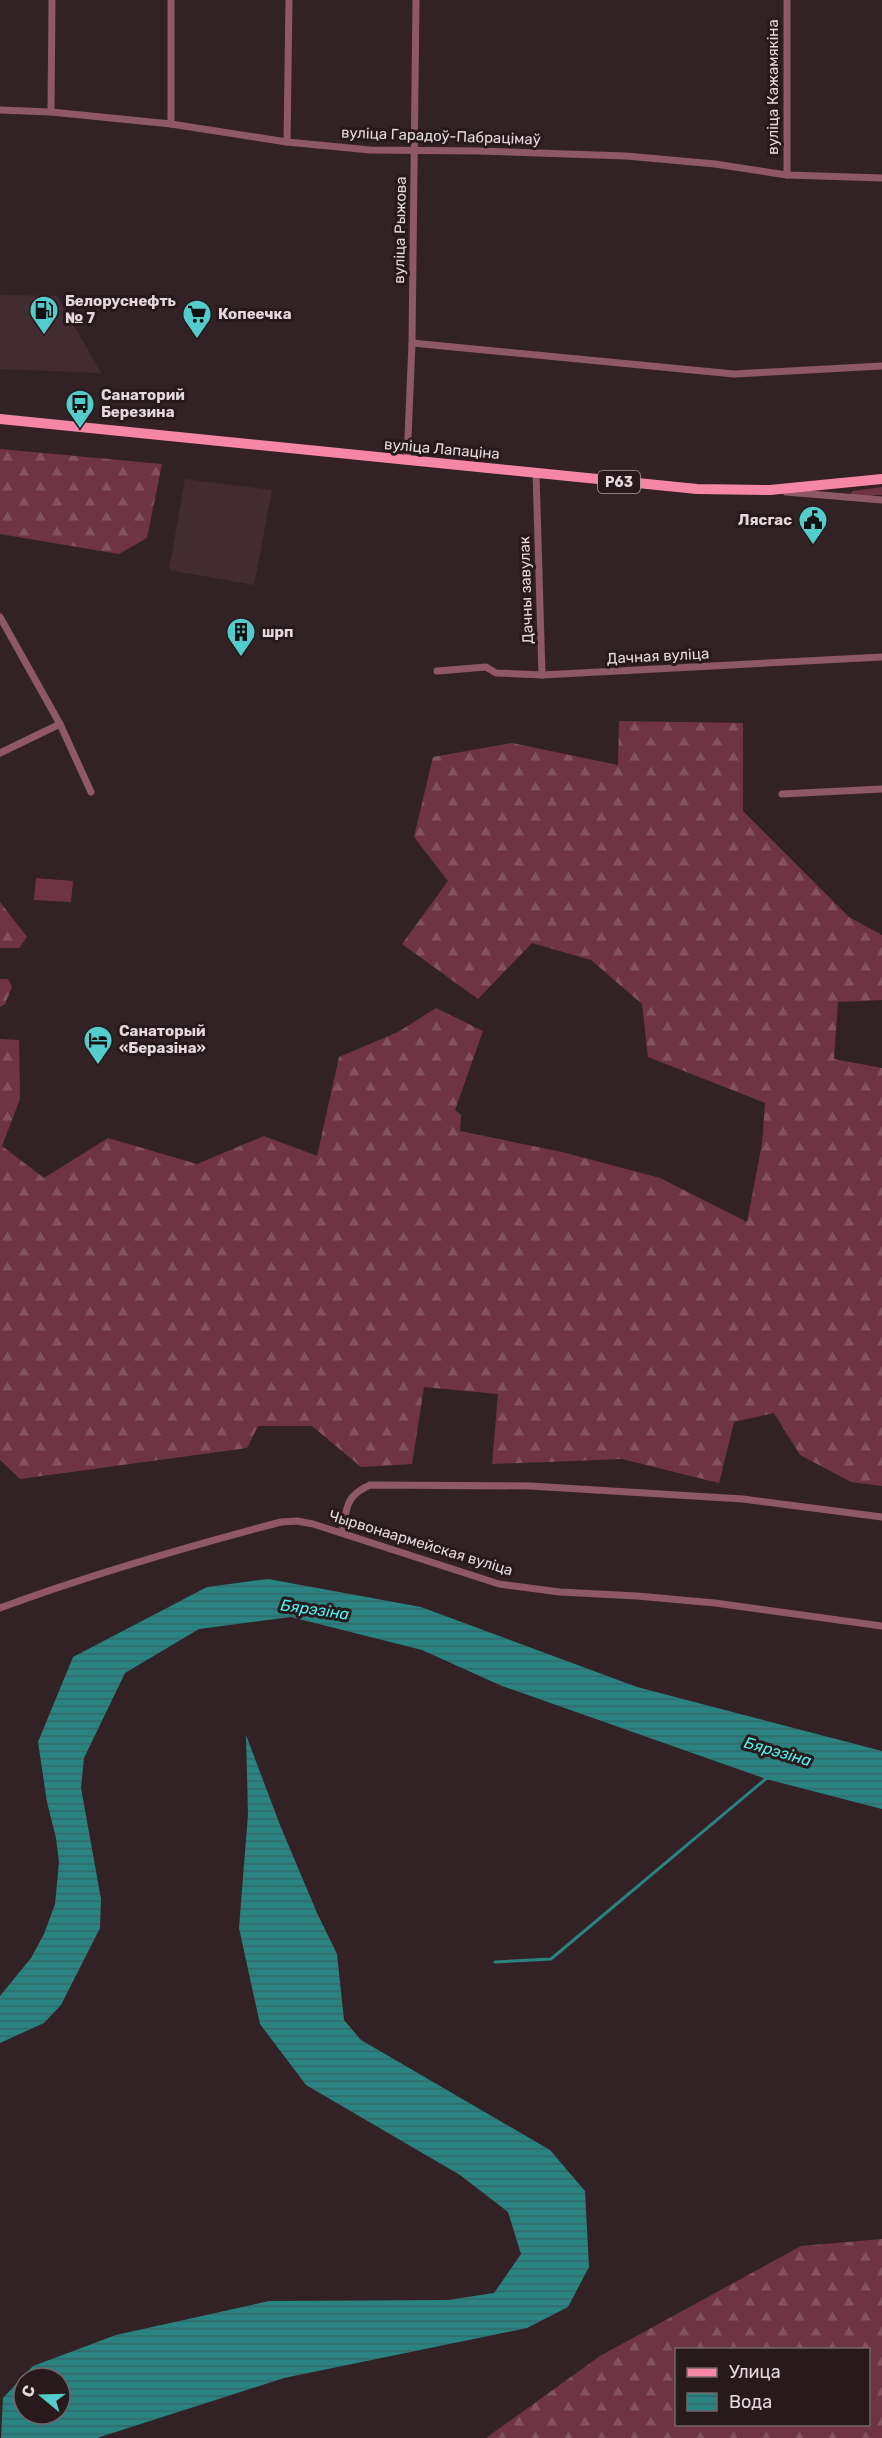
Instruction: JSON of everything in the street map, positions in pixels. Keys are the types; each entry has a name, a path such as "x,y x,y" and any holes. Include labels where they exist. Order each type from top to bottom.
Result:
{"main road":[{"name":"вуліца Лапаціна","path":"1,419 698,489 770,490 882,479"}],"street":[{"path":"51,112 52,0"},
{"path":"171,0 171,124"},
{"path":"287,142 289,0"},
{"name":"вуліца Рыжова","path":"407,461 412,343 416,0"},
{"name":"вуліца Кажамякіна","path":"787,0 787,175"},
{"name":"вуліца Гарадоў-Пабрацімаў","path":"0,110 51,112 171,124 287,142 370,150 626,156 715,164 787,175 882,178"},
{"path":"412,343 734,374 882,366"},
{"name":"Дачны завулак","path":"536,473 542,675"},
{"path":"770,490 827,497 882,500"},
{"path":"1,622 60,724 91,792"},
{"name":"Дачная вуліца","path":"437,671 486,667 496,673 542,675 882,657"},
{"path":"0,753 60,724"},
{"path":"782,794 882,789"},
{"path":"342,1532 349,1501 356,1491 370,1485 530,1486 743,1499 882,1517"},
{"name":"Чырвонаармейская вуліца","path":"0,1608 73,1581 181,1548 281,1522 305,1523 342,1532 499,1584 560,1592 715,1603 882,1626"}],"shaded area":[{"path":"0,295 57,296 101,373 0,369"},
{"path":"185,479 272,490 254,585 169,570"}],"green space":[{"path":"0,449 162,464 147,538 119,554 0,534"},
{"path":"882,487 882,495 852,496 851,493 853,491"},
{"path":"619,721 743,723 743,811 849,917 882,935 882,1000 838,1002 834,1059 882,1068 882,1486 851,1482 800,1455 774,1413 734,1422 719,1483 622,1459 492,1464 498,1394 424,1387 412,1464 361,1467 312,1426 258,1426 247,1448 20,1479 0,1460 0,1039 19,1040 20,1099 2,1146 44,1178 108,1138 197,1164 264,1136 317,1156 339,1057 398,1032 436,1008 483,1031 455,1110 461,1115 460,1131 562,1152 660,1178 747,1222 762,1144 765,1103 648,1057 642,1004 591,960 532,943 478,999 402,944 448,881 414,837 433,757 512,743 618,765"},
{"path":"36,878 73,881 71,902 34,900"},
{"path":"0,902 27,937 19,948 0,948"},
{"path":"0,979 8,979 12,987 5,1004 0,1007"},
{"path":"882,2239 882,2438 486,2438 600,2356 801,2246"}],"water":[{"name":"Бярэзіна","path":"268,1579 421,1607 637,1687 882,1751 882,1809 766,1779 502,1686 422,1650 291,1617 199,1629 125,1673 84,1758 81,1788 101,1899 100,1928 61,2005 44,2023 0,2043 0,1996 31,1958 44,1934 55,1904 59,1862 38,1742 73,1657 207,1587"},
{"path":"246,1735 280,1825 337,1954 344,2020 361,2040 550,2150 585,2191 589,2267 568,2307 527,2328 284,2378 97,2438 1,2438 3,2398 12,2388 12,2426 72,2426 72,2366 33,2366 116,2335 269,2301 448,2300 494,2293 521,2254 508,2212 460,2175 306,2085 260,2024 239,1928 248,1814"}],"waterway":[{"path":"495,1962 551,1959 768,1777"}],"place":[{"name":"Белоруснефть № 7","path":"44,336"},
{"name":"Копеечка","path":"197,340"},
{"name":"Санаторий Березина","path":"80,430"},
{"name":"Лясгас","path":"813,546"},
{"name":"шрп","path":"241,658"},
{"name":"Санаторый «Беразіна»","path":"98,1066"}]}
